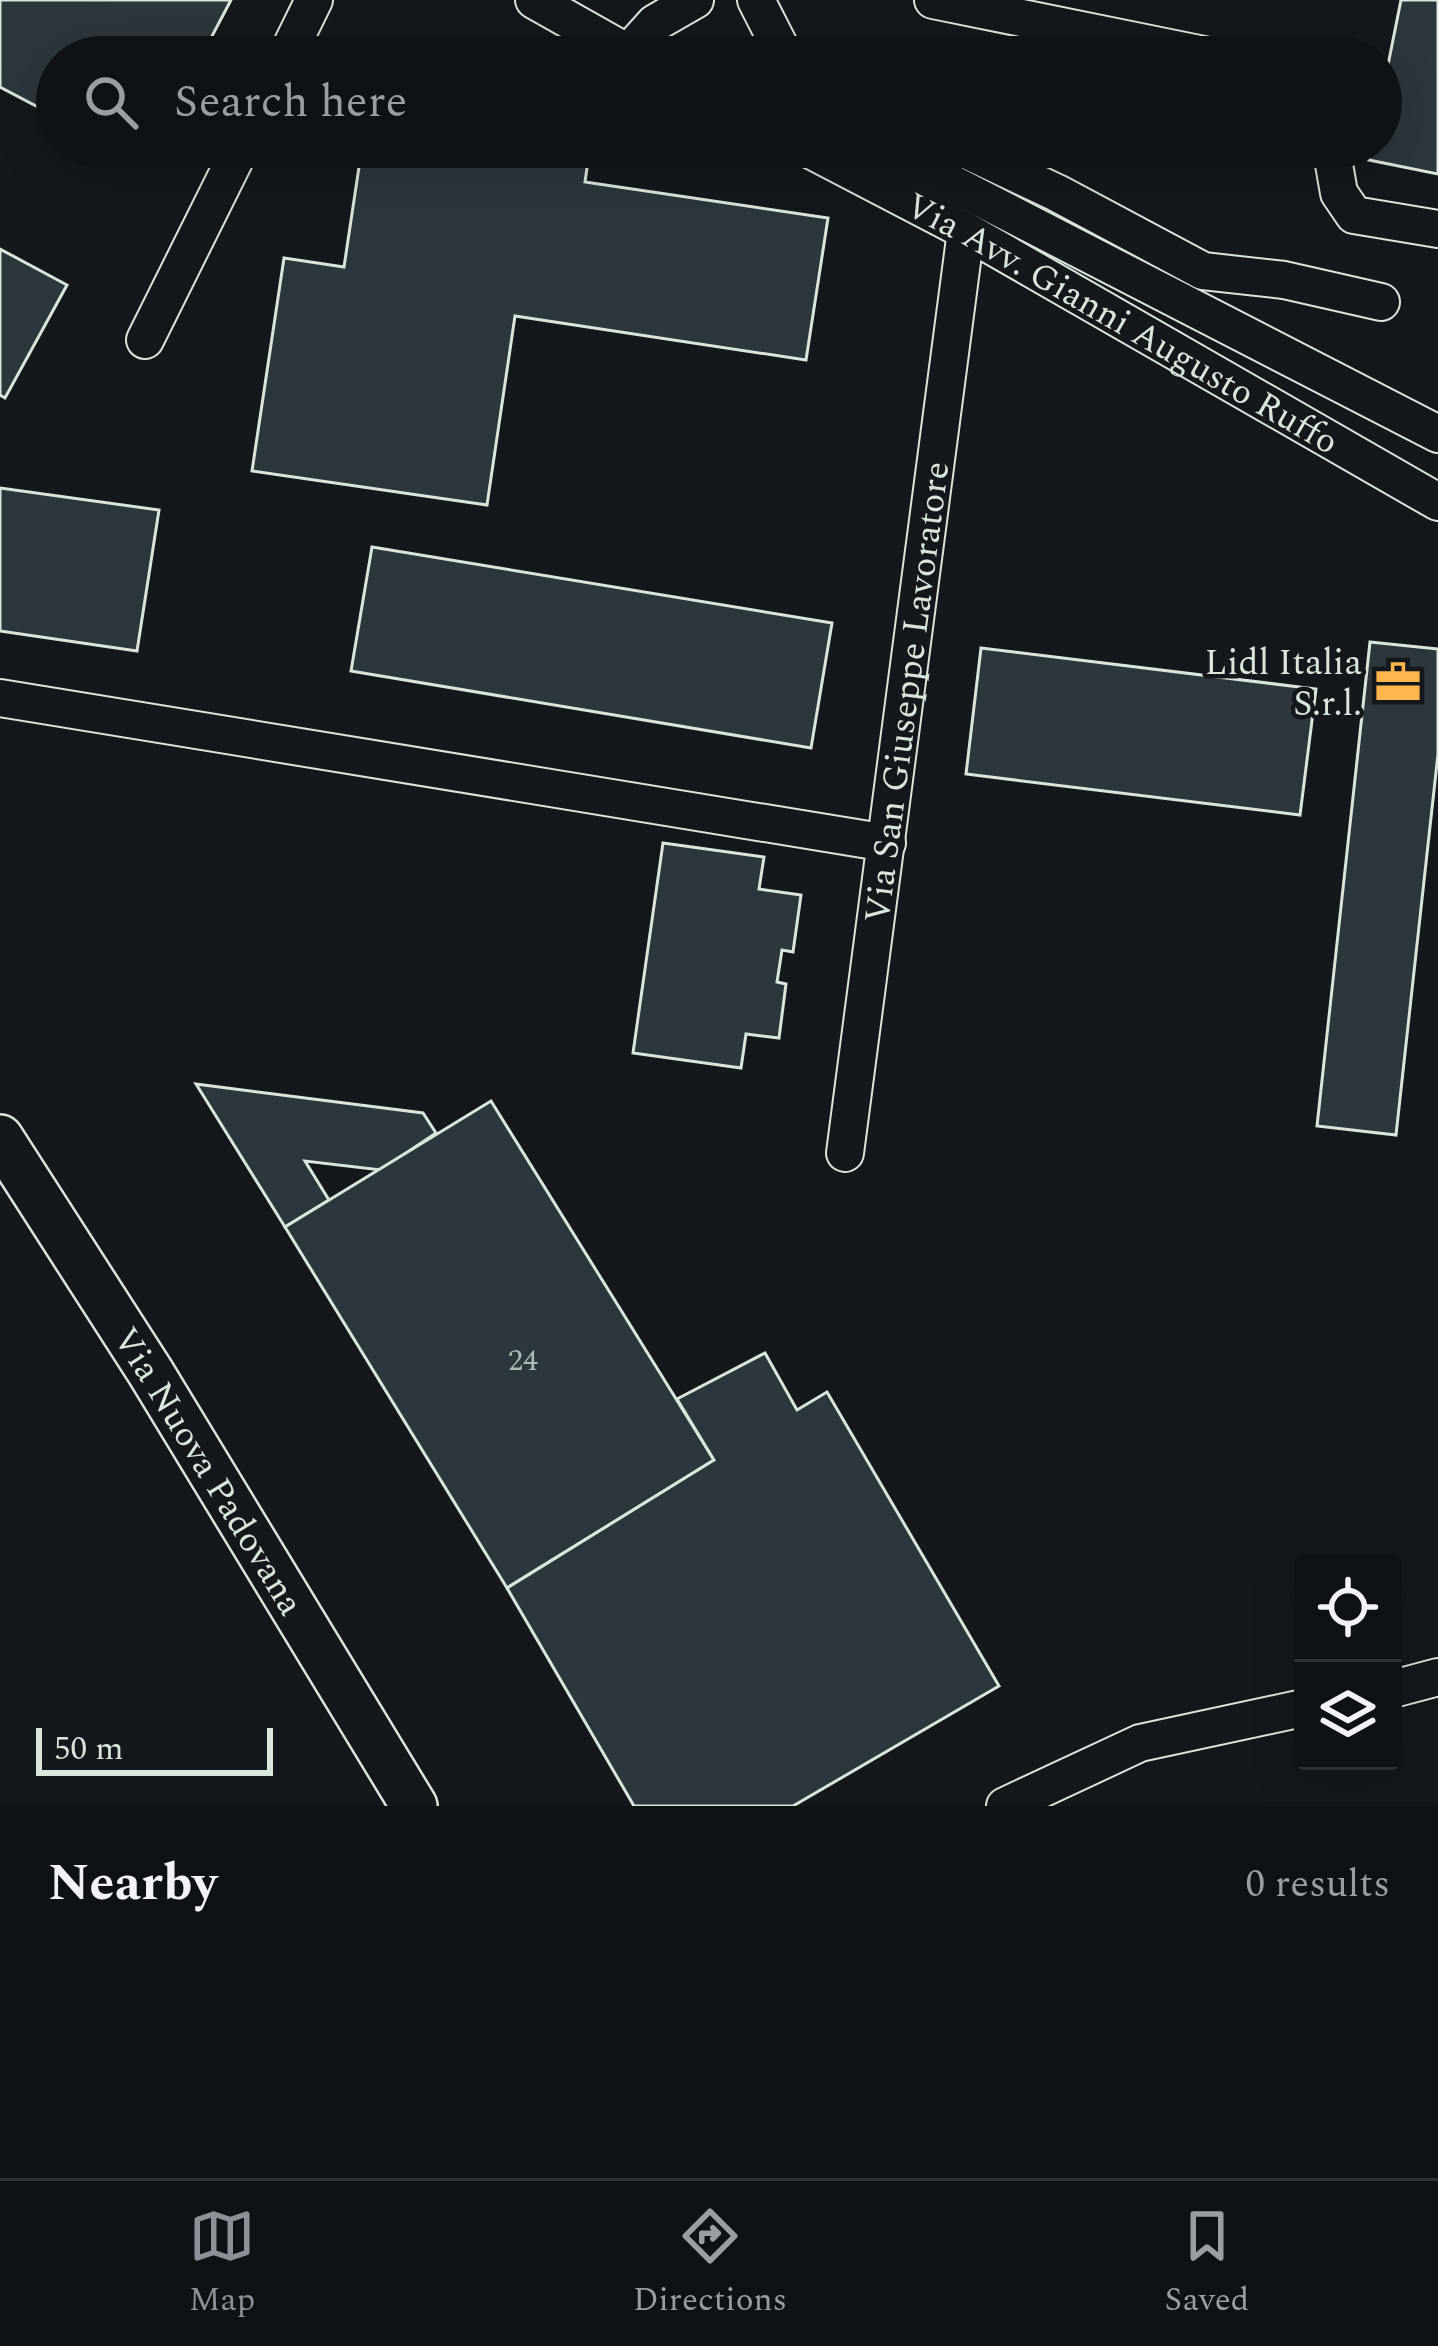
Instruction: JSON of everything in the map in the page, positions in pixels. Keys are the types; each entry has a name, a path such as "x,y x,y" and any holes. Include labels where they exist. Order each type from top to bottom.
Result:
{"main road":[{"name":"Via Nuova Padovana","path":"0,1138 151,1372 414,1806"}],"street":[{"path":"296,36 314,0"},
{"path":"534,0 597,36"},
{"path":"645,36 655,23 695,0"},
{"path":"756,0 774,36"},
{"path":"933,0 1110,36"},
{"path":"145,340 231,168"},
{"name":"Via Avv. Gianni Augusto Ruffo","path":"853,168 1438,502"},
{"path":"922,168 1438,434"},
{"path":"1005,168 1203,271 1284,280 1381,302"},
{"path":"1335,168 1339,193 1354,215 1438,229"},
{"name":"Via San Giuseppe Lavoratore","path":"845,1153 966,231"},
{"path":"0,698 887,843"},
{"path":"1402,1687 1438,1677"},
{"path":"1005,1806 1139,1743 1294,1710"}],"building":[{"path":"0,0 231,0 212,36 36,36 36,106 0,87"},
{"path":"1401,0 1438,0 1438,174 1402,167 1402,36 1394,36"},
{"path":"359,168 587,168 585,182 828,218 806,360 515,316 487,505 252,471 284,258 344,267"},
{"path":"0,249 67,285 5,398 0,395"},
{"path":"0,488 159,510 137,651 0,631"},
{"path":"372,547 832,623 811,748 351,671"},
{"path":"1370,642 1438,649 1438,754 1396,1135 1317,1126"},
{"path":"981,648 1316,689 1300,815 966,774"},
{"path":"663,843 764,857 759,889 801,895 793,952 782,950 777,982 786,984 779,1038 746,1034 741,1068 633,1053"},
{"path":"196,1084 423,1113 436,1133 381,1170 305,1161 329,1200 285,1227"},
{"path":"491,1101 714,1460 507,1588 285,1227"},
{"path":"765,1353 797,1410 827,1392 999,1686 793,1806 634,1806 507,1588 714,1460 677,1399"}],"place":[{"name":"Lidl Italia S.r.l.","path":"1398,682"}]}
